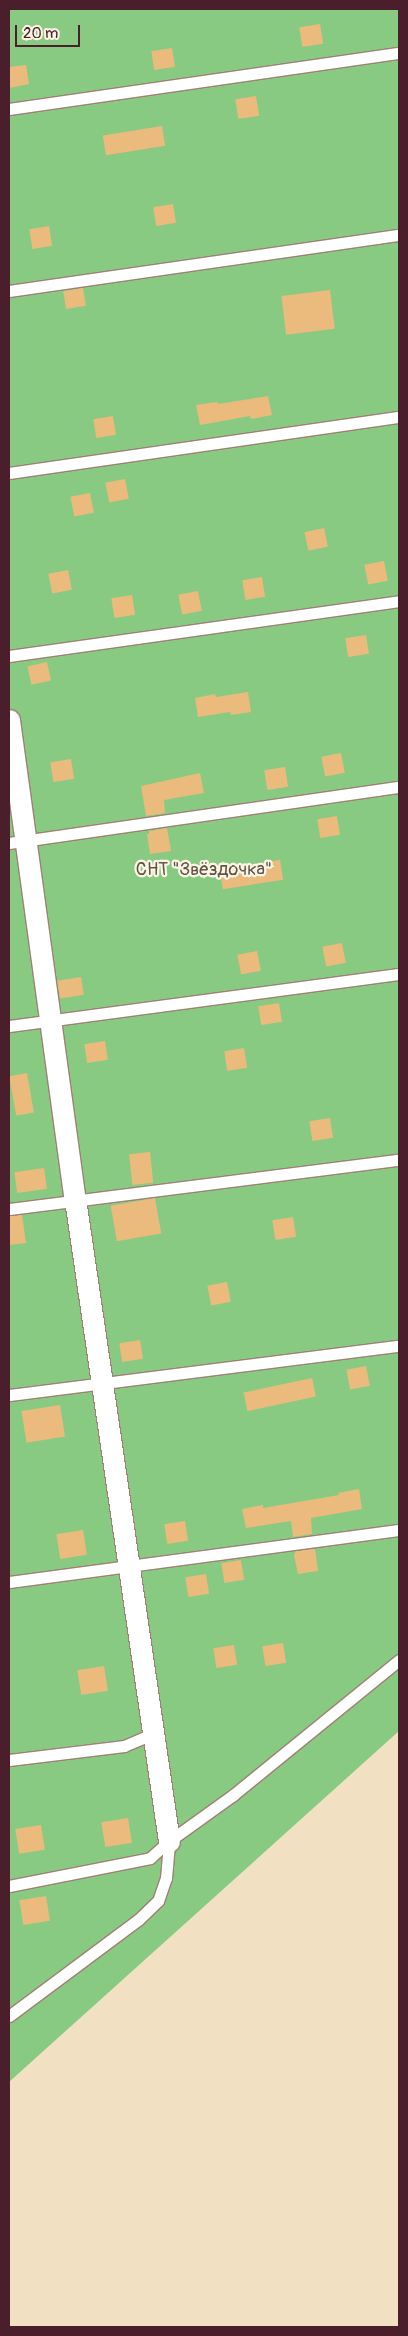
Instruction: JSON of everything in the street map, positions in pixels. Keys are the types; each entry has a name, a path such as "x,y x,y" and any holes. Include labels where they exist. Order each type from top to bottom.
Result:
{"street":[{"path":"9,720 17,842 50,1020 169,1841"}],"lane":[{"path":"9,109 399,53"},
{"path":"9,291 399,235"},
{"path":"9,473 399,418"},
{"path":"9,656 399,601"},
{"path":"17,842 399,786"},
{"path":"9,1026 399,974"},
{"path":"9,1209 75,1199 399,1160"},
{"path":"9,1395 399,1346"},
{"path":"9,1582 399,1530"},
{"path":"9,1886 150,1858 169,1841 233,1795 399,1660"},
{"path":"9,1760 124,1746 154,1733"},
{"path":"9,2016 138,1920 158,1901 166,1878 169,1841"}],"green space":[{"name":"СНТ \"Звёздочка\"","path":"9,9 399,9 399,1731 9,2082"}],"building":[{"path":"320,24 323,44 302,47 299,27"},
{"path":"172,48 175,67 154,70 151,51"},
{"path":"26,65 29,84 9,88 9,67"},
{"path":"256,96 259,116 238,119 235,99"},
{"path":"162,126 165,146 106,155 103,135"},
{"path":"173,204 176,223 156,226 153,207"},
{"path":"49,226 52,246 32,249 29,229"},
{"path":"83,288 86,306 66,309 63,291"},
{"path":"330,290 335,329 286,335 281,296"},
{"path":"268,396 272,415 251,419 250,416 200,425 196,405 217,402 218,404"},
{"path":"113,416 116,435 96,438 93,419"},
{"path":"125,479 129,499 109,502 105,483"},
{"path":"90,493 94,513 74,516 70,497"},
{"path":"324,528 328,547 308,551 304,532"},
{"path":"384,561 388,581 368,584 364,565"},
{"path":"68,570 72,590 52,593 48,574"},
{"path":"262,577 265,597 245,600 242,580"},
{"path":"198,591 202,611 182,614 178,595"},
{"path":"132,595 135,615 114,618 111,598"},
{"path":"366,635 369,654 348,657 345,638"},
{"path":"47,662 51,681 31,685 27,666"},
{"path":"248,692 251,712 231,715 230,712 198,717 195,698 215,694 216,697"},
{"path":"341,753 345,773 325,776 321,757"},
{"path":"71,759 74,779 53,782 50,762"},
{"path":"285,767 288,787 267,790 264,770"},
{"path":"200,773 204,793 164,800 165,813 146,816 141,786"},
{"path":"337,816 340,835 320,838 317,819"},
{"path":"167,828 171,851 150,854 147,834 149,834 149,831"},
{"path":"280,860 283,880 223,889 220,870"},
{"path":"342,943 346,963 326,966 322,947"},
{"path":"257,951 261,971 241,974 237,955"},
{"path":"81,977 84,995 60,999 57,981"},
{"path":"279,1003 282,1022 261,1025 258,1006"},
{"path":"105,1041 108,1060 87,1063 84,1044"},
{"path":"244,1048 247,1068 227,1071 224,1051"},
{"path":"27,1073 34,1112 16,1116 9,1076"},
{"path":"330,1118 333,1138 312,1141 309,1121"},
{"path":"150,1152 153,1183 132,1185 129,1154"},
{"path":"44,1168 47,1189 17,1193 14,1172"},
{"path":"155,1198 161,1233 117,1241 111,1206"},
{"path":"22,1215 26,1243 9,1245 9,1216"},
{"path":"293,1217 296,1237 275,1240 272,1220"},
{"path":"227,1282 231,1302 211,1305 207,1286"},
{"path":"140,1340 143,1359 122,1362 119,1343"},
{"path":"366,1366 370,1386 350,1389 346,1370"},
{"path":"312,1378 316,1397 247,1411 244,1393"},
{"path":"60,1405 65,1437 26,1443 21,1411"},
{"path":"359,1489 362,1509 311,1518 312,1534 293,1537 291,1521 246,1528 242,1509 263,1505 263,1508 339,1495 338,1493"},
{"path":"185,1521 188,1541 167,1544 164,1524"},
{"path":"83,1530 87,1555 60,1559 56,1534"},
{"path":"315,1549 318,1571 298,1574 294,1555 296,1551"},
{"path":"241,1560 244,1580 224,1583 221,1563"},
{"path":"206,1574 209,1594 188,1597 185,1577"},
{"path":"283,1643 286,1663 265,1666 262,1646"},
{"path":"234,1645 237,1665 216,1668 213,1648"},
{"path":"104,1666 108,1691 81,1695 77,1670"},
{"path":"128,1818 132,1843 105,1847 101,1822"},
{"path":"41,1825 45,1850 19,1854 15,1829"},
{"path":"46,1896 50,1921 23,1925 19,1900"}]}
